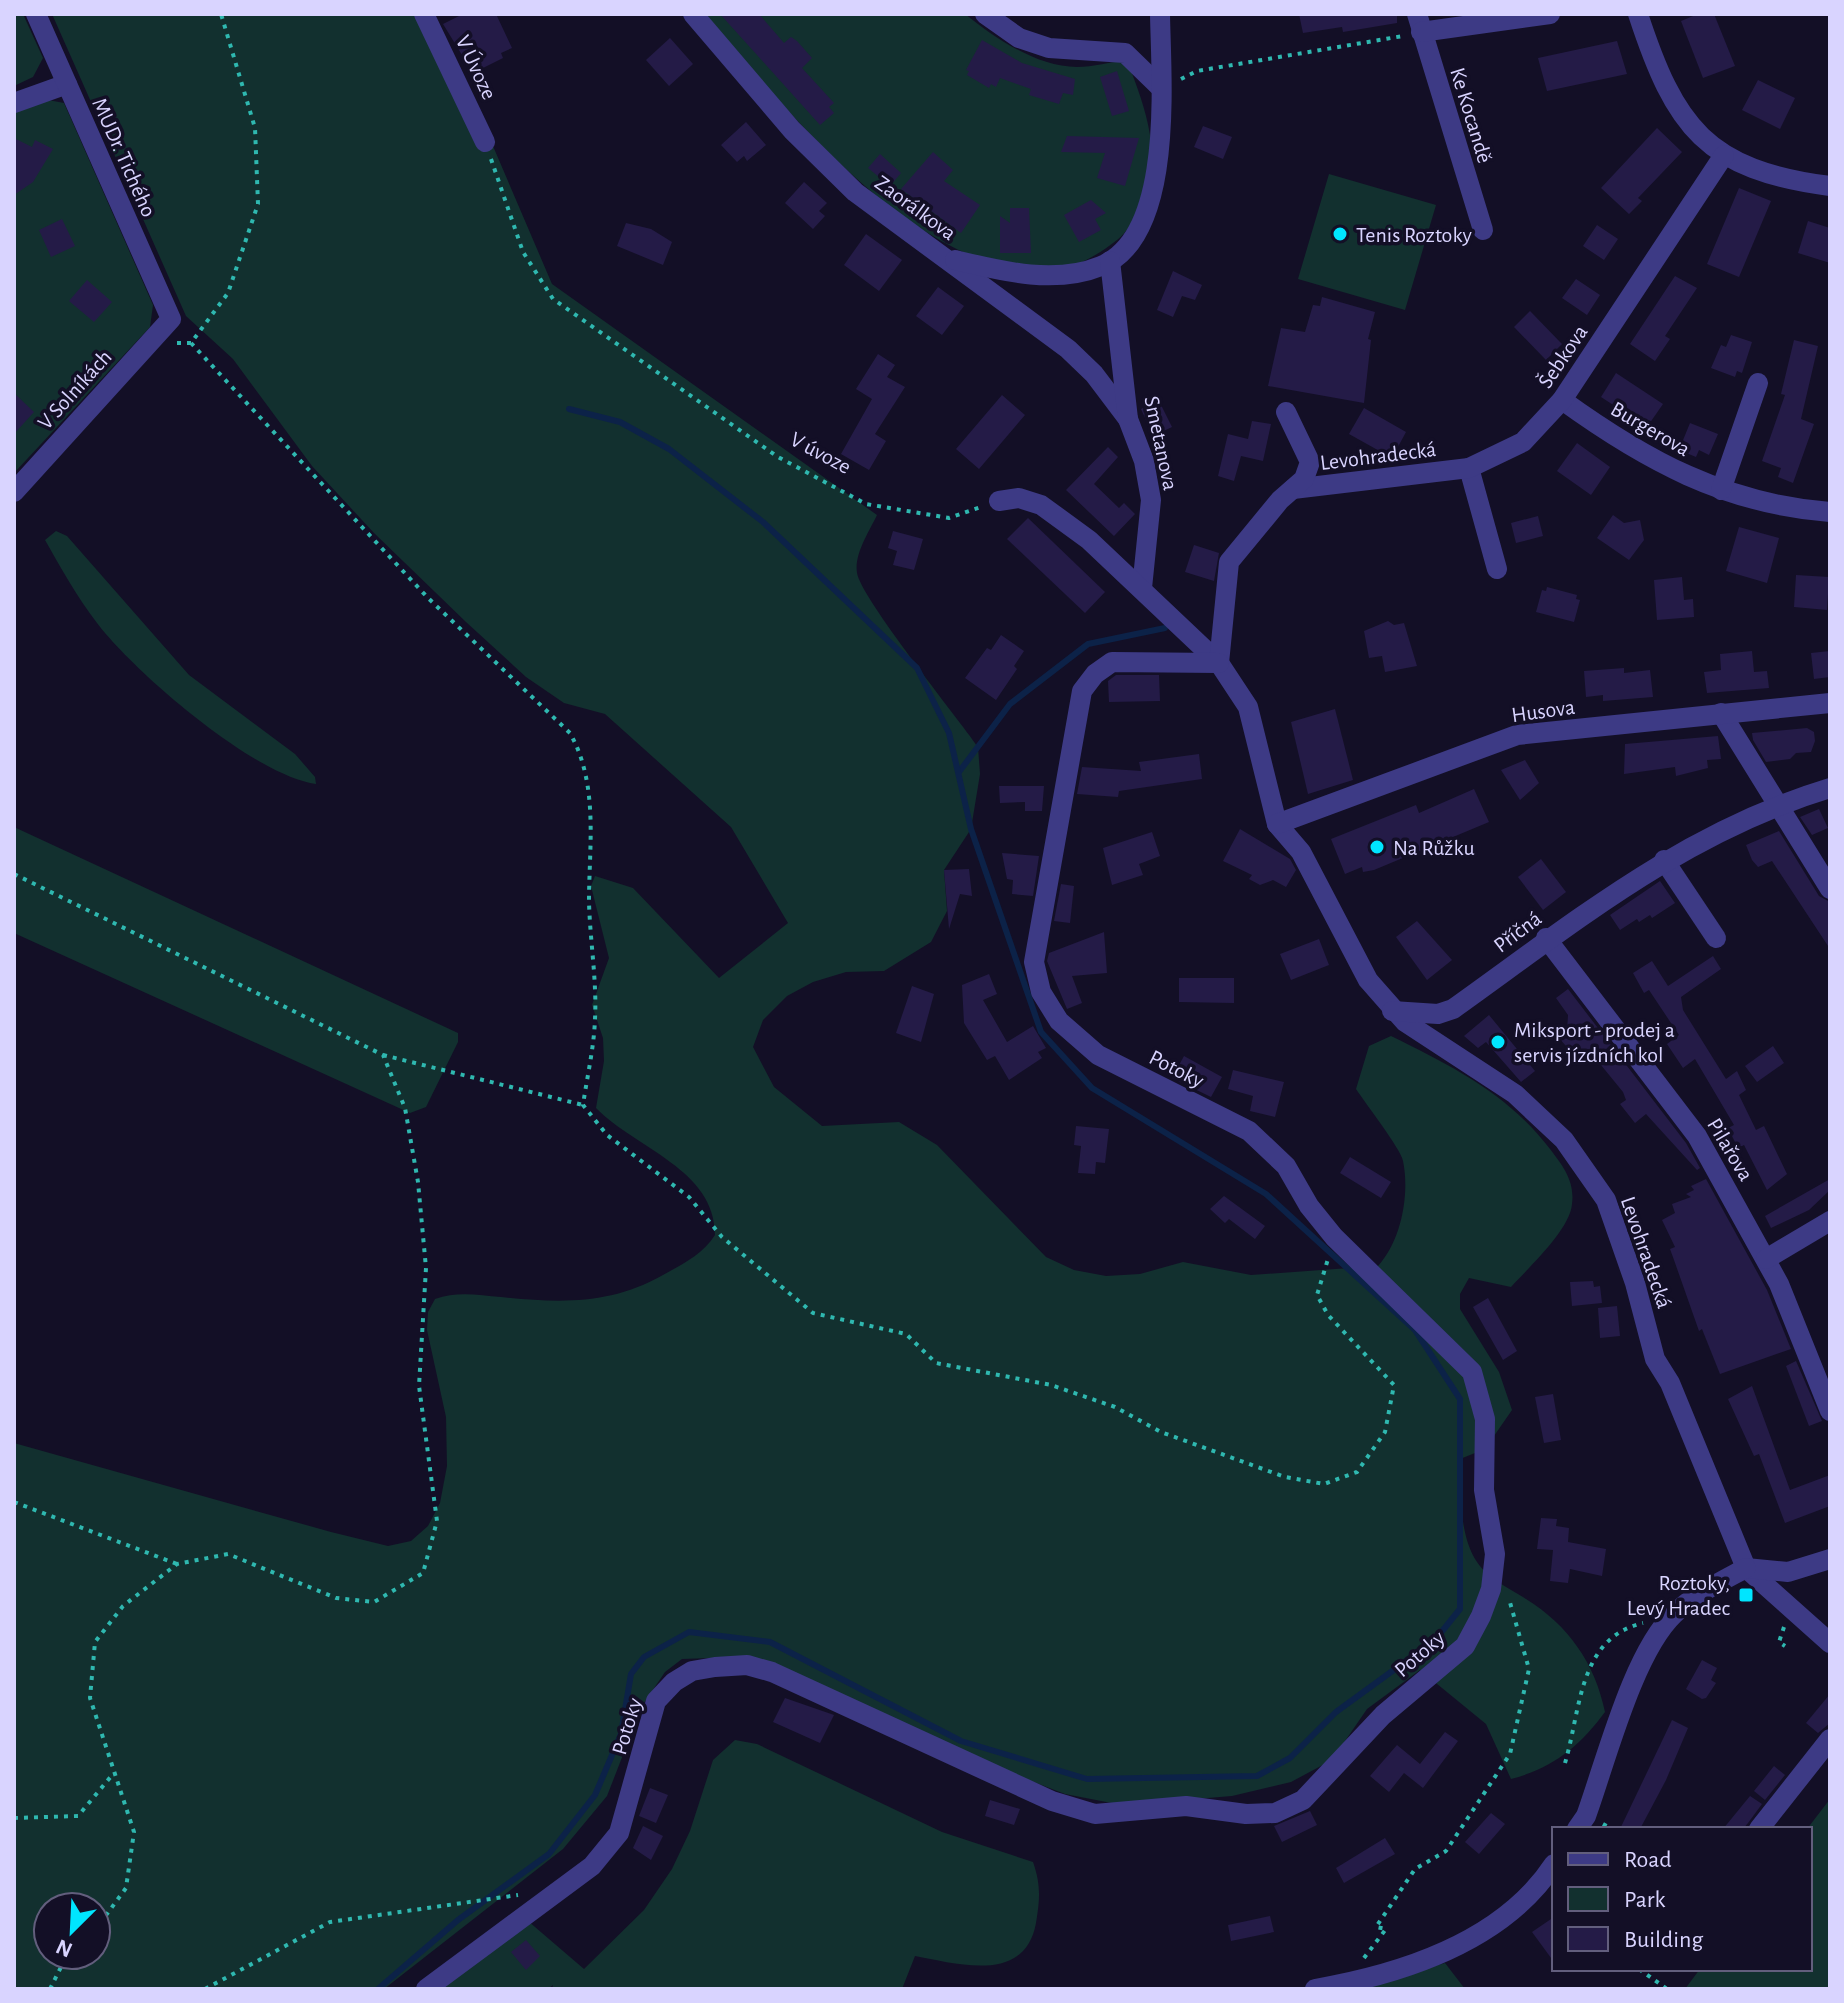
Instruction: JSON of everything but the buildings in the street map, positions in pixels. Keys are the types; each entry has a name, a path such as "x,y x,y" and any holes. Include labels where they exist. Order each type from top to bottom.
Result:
{"street":[{"name":"MUDr. Tichého","path":"36,14 171,319"},
{"name":"V Úvoze","path":"424,14 485,142"},
{"name":"Zaorálkova","path":"693,14 792,130 855,192 1068,349 1094,374 1128,419"},
{"path":"985,14 1019,38 1049,48 1125,53 1161,88"},
{"path":"946,258 1033,274 1086,270 1110,261 1124,251 1147,207 1162,125 1160,14"},
{"path":"1419,23 1550,14"},
{"path":"1638,14 1660,81 1687,123 1724,155 1752,170 1830,186"},
{"name":"Ke Kocandě","path":"1419,23 1483,230"},
{"path":"14,103 67,84"},
{"name":"Šebkova","path":"1469,468 1523,442 1562,400 1724,155"},
{"name":"Smetanova","path":"1110,261 1128,419 1144,461 1151,500 1142,588"},
{"name":"V Solníkách","path":"14,492 171,319"},
{"path":"1721,490 1758,383"},
{"name":"Burgerova","path":"1562,400 1624,445 1680,474 1766,503 1830,512"},
{"name":"Levohradecká","path":"1286,412 1310,462 1304,479 1229,562 1219,663 1248,707 1277,824 1301,852 1368,980 1392,1011 1515,1094 1564,1140 1606,1200 1635,1283 1655,1359 1670,1383 1746,1568"},
{"path":"1469,468 1497,569"},
{"name":"Levohradecká","path":"1293,489 1469,468"},
{"path":"999,501 1019,498 1041,505 1089,540 1219,663"},
{"name":"Potoky","path":"426,1989 592,1866 619,1833 656,1701 683,1676 715,1667 747,1665 772,1672 1052,1801 1095,1814 1186,1806 1246,1814 1275,1813 1303,1800 1383,1715 1465,1646 1491,1589 1495,1554 1484,1490 1485,1419 1472,1372 1334,1237 1309,1206 1286,1166 1249,1131 1098,1055 1059,1021 1041,992 1034,962 1082,691 1095,674 1112,662 1219,663"},
{"name":"Husova","path":"1277,824 1517,735 1830,703"},
{"path":"1721,713 1774,805 1830,889"},
{"name":"Příčná","path":"1392,1011 1438,1014 1453,1009 1546,938 1664,860 1774,805 1830,788"},
{"path":"1664,860 1716,938"},
{"name":"Pilařova","path":"1546,938 1697,1136 1766,1259 1830,1411"},
{"path":"1766,1259 1830,1221"},
{"path":"1578,1827 1586,1816 1639,1671 1665,1623 1702,1591 1746,1568 1788,1572 1830,1559"},
{"path":"1746,1568 1830,1643"},
{"path":"1761,1827 1830,1739"},
{"path":"1315,1989 1428,1962 1504,1916 1552,1866"}],"path":[{"path":"191,343 228,293 258,204 255,128 221,14"},
{"path":"1197,71 1308,54 1419,23"},
{"name":"V úvoze","path":"485,142 523,252 553,299 778,457 866,504 949,518 999,501"},
{"path":"147,345 191,343 428,598 570,733 579,750 589,800 592,843 589,900 595,1018 583,1105"},
{"path":"14,874 383,1055 583,1105 607,1135 689,1197 722,1237 813,1313 906,1334 936,1363 1051,1385 1115,1407 1161,1432 1285,1477 1324,1484 1357,1472 1385,1432 1394,1385 1328,1315 1317,1295 1334,1237"},
{"path":"112,1907 126,1888 134,1832 90,1698 95,1642 123,1606 177,1564 228,1554 336,1598 374,1602 423,1573 437,1521 419,1386 426,1268 418,1182 405,1108 383,1055"},
{"path":"14,1502 177,1564"},
{"path":"1345,1984 1386,1929 1376,1927 1415,1869 1446,1851 1510,1754 1529,1669 1508,1595"},
{"path":"1565,1763 1582,1690 1591,1663 1603,1643 1625,1627 1645,1622 1665,1623"},
{"path":"14,1818 78,1816 113,1774"},
{"path":"205,1989 330,1922 564,1889"},
{"path":"50,1989 59,1971"},
{"path":"1642,1971 1667,1989"}],"green space":[{"path":"14,14 23,14 43,58 33,77 14,86"},
{"path":"52,14 420,14 454,55 552,284 877,515 858,558 857,573 862,586 978,747 980,774 971,829 944,870 947,911 931,942 884,971 846,972 813,982 787,996 763,1020 753,1047 774,1087 822,1126 899,1122 937,1145 1046,1257 1074,1270 1106,1276 1140,1274 1183,1262 1251,1275 1378,1266 1398,1231 1404,1203 1405,1174 1396,1147 1356,1089 1369,1046 1391,1036 1478,1083 1516,1112 1555,1155 1567,1174 1572,1188 1572,1204 1570,1214 1556,1237 1511,1287 1469,1278 1460,1294 1460,1309 1499,1372 1512,1410 1485,1449 1460,1459 1462,1512 1471,1551 1482,1568 1555,1621 1587,1662 1605,1712 1586,1735 1553,1762 1511,1779 1486,1724 1420,1670 1367,1709 1332,1760 1291,1782 1232,1796 1122,1805 1065,1794 711,1658 682,1659 665,1672 642,1706 607,1796 563,1849 384,1989 14,1989 14,1443 331,1532 388,1546 411,1541 428,1526 440,1503 447,1466 446,1417 427,1330 428,1312 435,1299 459,1294 564,1301 604,1297 663,1275 698,1253 715,1235 712,1212 702,1193 688,1177 596,1108 604,1061 603,1038 592,1005 609,958 591,886 595,876 633,888 719,978 788,923 731,827 605,714 564,703 526,677 466,622 374,533 312,466 233,359 186,316"},
{"path":"703,14 965,14 1017,50 1047,62 1077,67 1127,60 1150,135 1148,177 1140,207 1117,240 1068,268 1035,272 987,262 940,240 894,210 851,173 809,133"},
{"path":"43,99 64,103 153,305 150,327 14,473 14,113"},
{"path":"1329,174 1436,205 1405,310 1298,279"},
{"path":"56,531 67,536 189,675 295,754 315,777 316,784 291,777 230,743 139,668 97,623 70,582 45,540"},
{"path":"14,827 458,1033 458,1042 426,1107 410,1113 14,933"},
{"path":"735,1740 757,1744 942,1832 1033,1862 1039,1899 1036,1923 1029,1942 1018,1955 988,1965 950,1963 915,1956 902,1989 552,1989 553,1985 548,1989 433,1989 528,1921 584,1969 644,1910 672,1869 690,1831 713,1760"},
{"path":"1830,1799 1830,1989 1685,1989 1698,1971 1812,1971 1812,1827 1809,1827"},
{"path":"1445,1963 1465,1989 1358,1989"}],"waterway":[{"path":"378,1989 458,1920 549,1854 595,1795 621,1734 631,1674 644,1657 689,1632 770,1642 961,1741 1087,1779 1257,1776 1290,1758 1336,1712 1435,1640 1460,1609 1460,1399 1415,1330 1266,1194 1092,1088 1041,1032 971,829 949,733 917,668 763,522 669,449 620,422 569,409"},
{"path":"959,772 1010,704 1088,644 1165,628"}],"place":[{"name":"Tenis Roztoky","path":"1340,234"},
{"name":"Na Růžku","path":"1377,847"},
{"name":"Miksport - prodej a servis jízdních kol","path":"1498,1042"},
{"name":"Roztoky, Levý Hradec","path":"1746,1595"}]}
